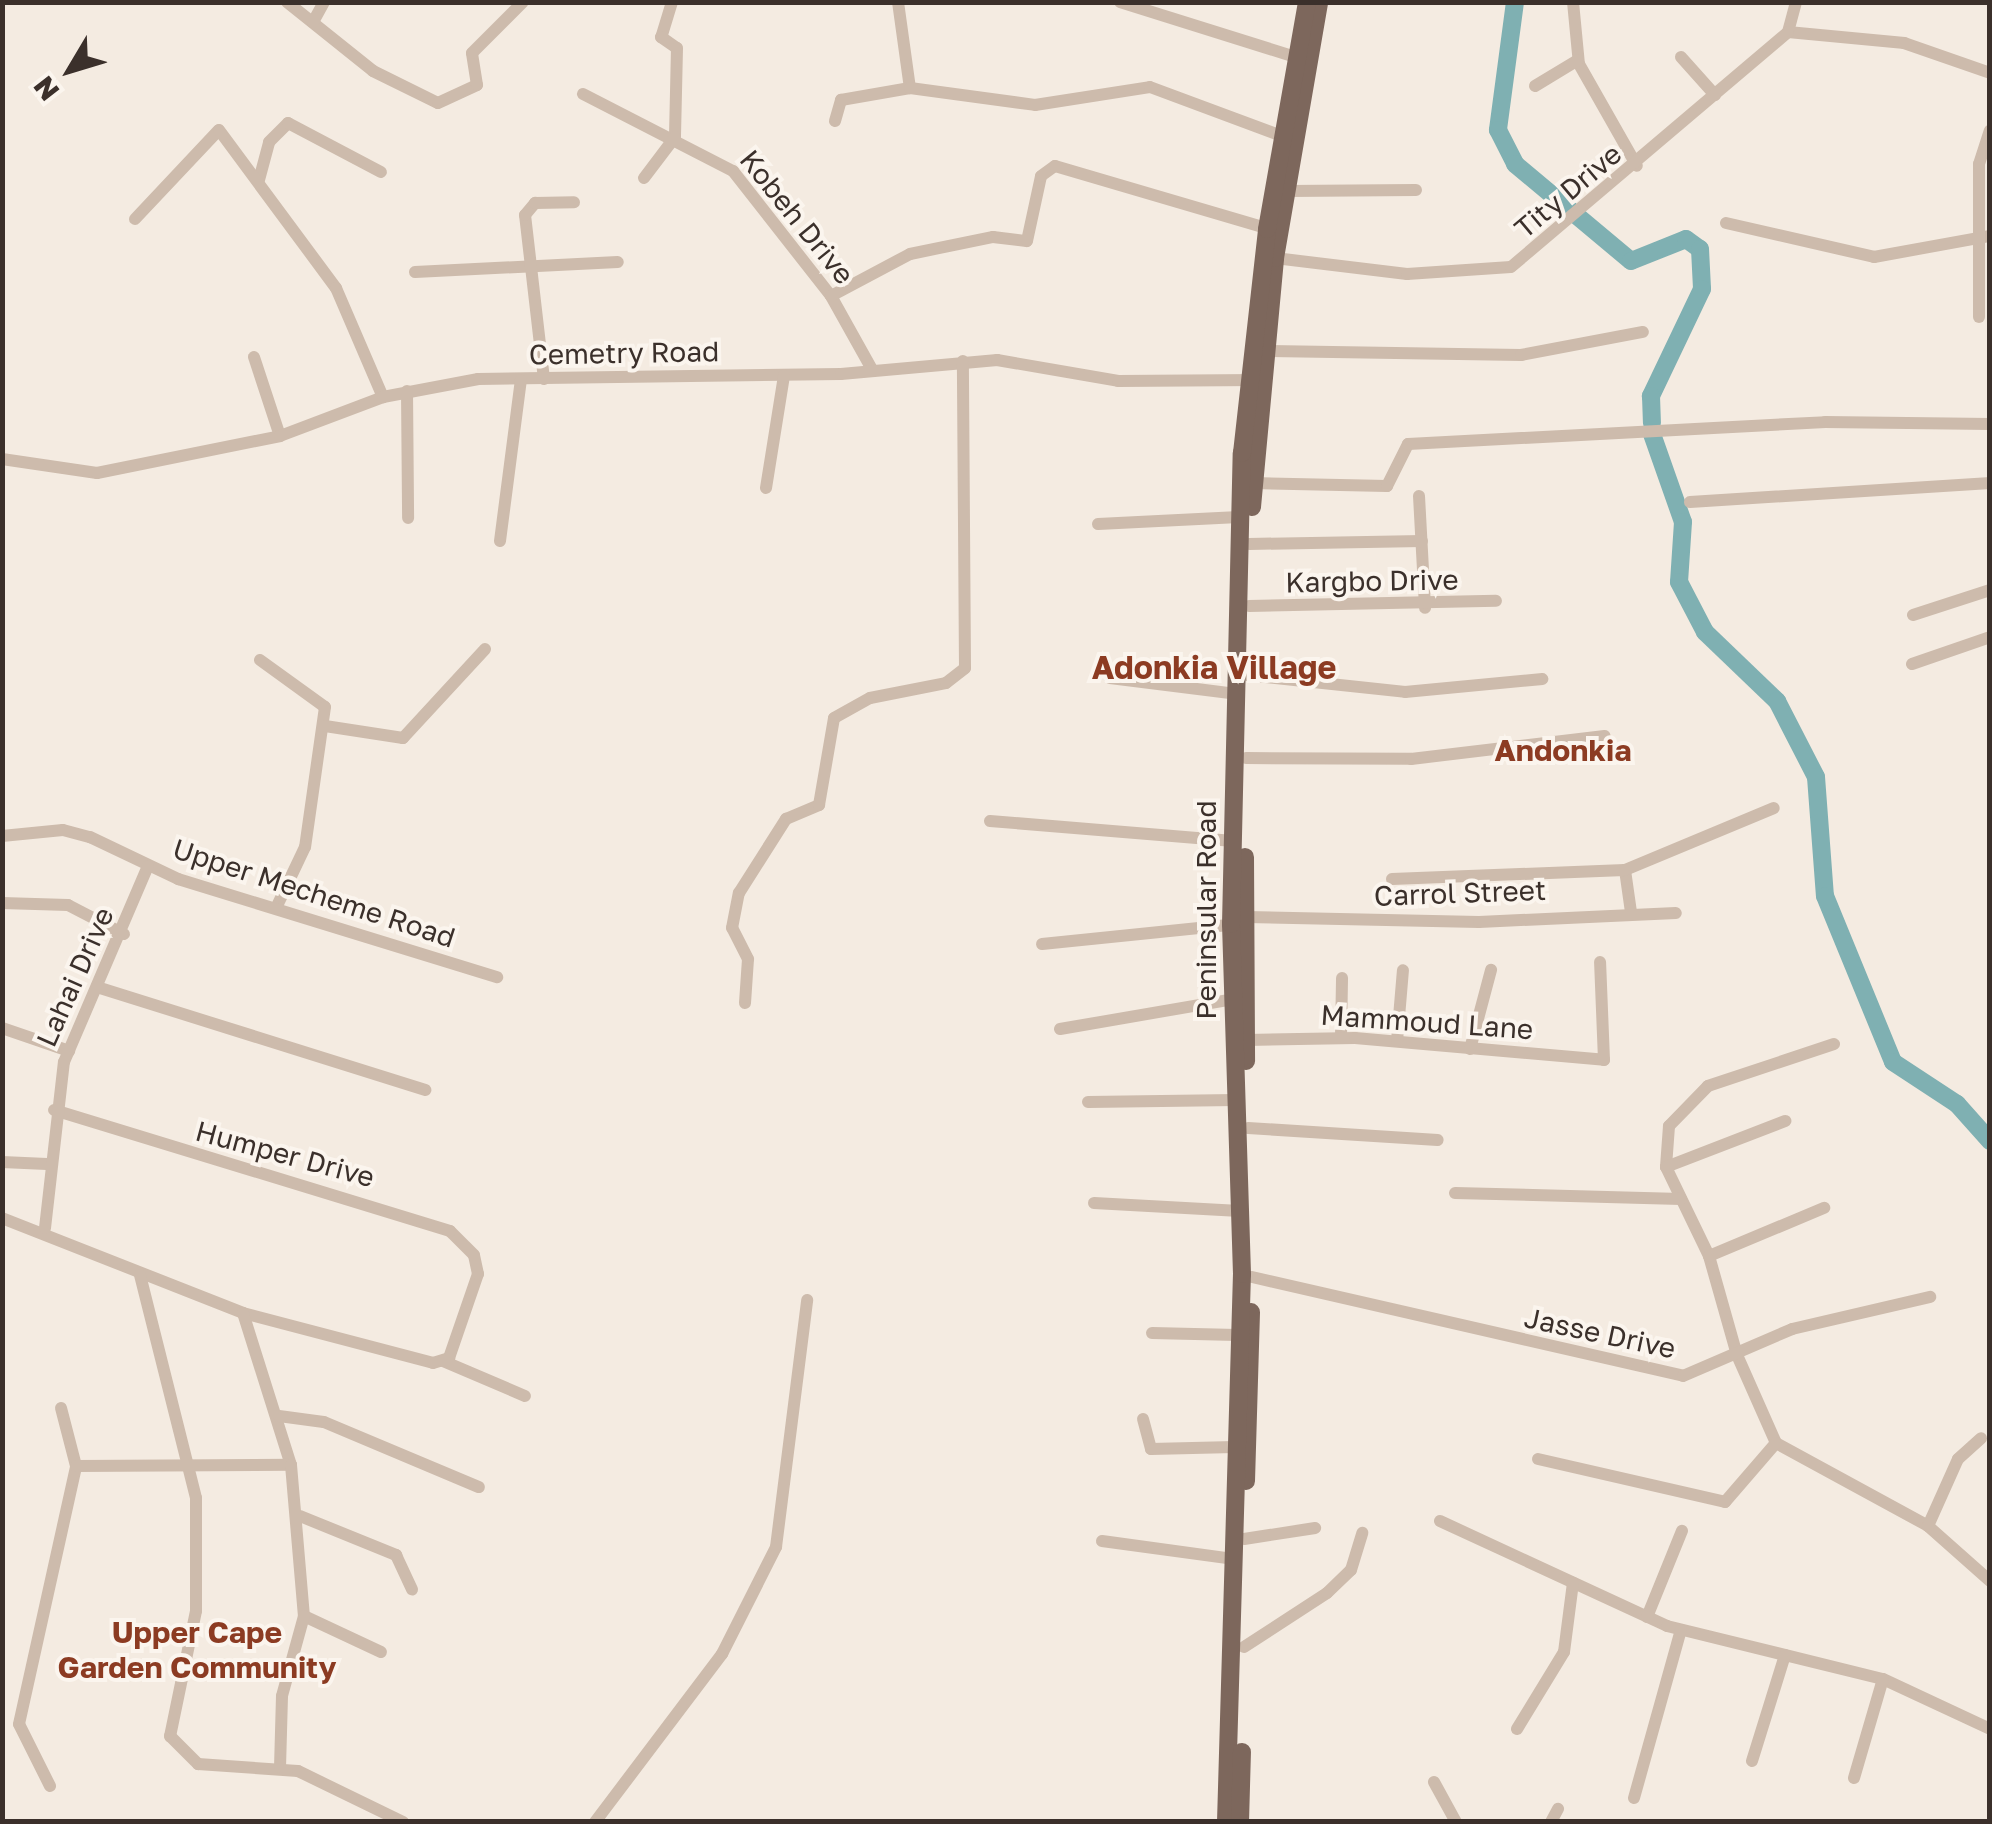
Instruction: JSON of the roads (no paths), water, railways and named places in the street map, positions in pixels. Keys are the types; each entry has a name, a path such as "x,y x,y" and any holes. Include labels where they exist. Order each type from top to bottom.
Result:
{"main road":[{"name":"Peninsular Road","path":"1226,1822 1240,1211 1232,999 1241,921 1253,380 1264,351 1276,258 1273,230 1288,191 1306,2"},
{"name":"Peninsular Road","path":"1240,1822 1252,1277 1241,921 1233,841 1239,517 1273,230 1319,2"}],"street":[{"path":"287,2 373,72 438,103 477,85 472,54 523,2"},
{"path":"313,22 324,2"},
{"path":"644,178 675,137 677,48 661,38 672,2"},
{"path":"898,2 910,88"},
{"path":"1120,2 1299,58"},
{"path":"1573,2 1578,60 1637,166"},
{"path":"1796,2 1788,32 1904,43 1990,74"},
{"name":"Tity Drive","path":"1276,258 1407,274 1512,267 1637,166 1788,32"},
{"path":"1681,57 1716,95"},
{"path":"1535,86 1578,60"},
{"path":"834,121 841,100 910,88 1035,105 1150,88 1290,139"},
{"name":"Kobeh Drive","path":"583,94 675,137 733,170 831,296 874,371"},
{"path":"259,180 269,142 288,122 381,172"},
{"path":"135,219 213,130 259,180 354,320 382,398"},
{"path":"1979,317 1990,131"},
{"path":"831,296 910,254 993,237 1027,241 1041,176 1056,166 1273,230"},
{"path":"1288,191 1416,190"},
{"path":"544,379 526,207 574,202"},
{"path":"1726,223 1874,257 1984,236"},
{"path":"415,272 529,261 618,262"},
{"path":"1264,351 1522,355 1643,332"},
{"path":"254,356 280,436"},
{"path":"745,1004 748,959 732,928 739,894 786,819 819,805 834,718 870,698 946,683 965,668 963,361"},
{"name":"Cemetry Road","path":"2,459 97,472 280,436 407,392 521,380 784,375 874,371 963,361 1132,382 1253,380"},
{"path":"766,488 784,375"},
{"path":"500,540 521,380"},
{"path":"407,392 408,518"},
{"path":"1253,483 1387,486 1408,444 1825,422 1990,424"},
{"path":"1690,502 1990,483"},
{"path":"1419,496 1425,608"},
{"path":"1098,524 1239,517"},
{"path":"1250,544 1422,541"},
{"path":"1913,615 1990,590"},
{"name":"Kargbo Drive","path":"1249,606 1425,608 1496,601"},
{"path":"1912,664 1990,637"},
{"path":"325,726 404,738 485,649"},
{"path":"260,660 325,707 305,847 278,906"},
{"path":"1247,675 1405,692 1542,679"},
{"path":"1110,678 1236,694"},
{"path":"1246,758 1410,759 1605,736"},
{"path":"1392,879 1625,870 1774,808"},
{"path":"990,821 1233,841"},
{"name":"Upper Mecheme Road","path":"2,836 64,830 148,866 497,977"},
{"name":"Lahai Drive","path":"45,1228 54,1110 69,1051 124,934 148,866"},
{"path":"1625,870 1631,912"},
{"path":"2,903 68,905 124,934"},
{"name":"Carrol Street","path":"1042,944 1241,921 1478,922 1676,912"},
{"name":"Mammoud Lane","path":"1246,1040 1340,1037 1604,1060 1600,962"},
{"path":"1396,1041 1403,970"},
{"path":"1470,1049 1492,970"},
{"path":"1340,1037 1342,978"},
{"path":"100,988 425,1090"},
{"path":"1060,1029 1232,999"},
{"path":"2,1028 69,1051"},
{"path":"1834,1044 1708,1086 1669,1126 1662,1153 1666,1167 1710,1256 1737,1355 1776,1443 1928,1526 1990,1581"},
{"path":"1088,1102 1236,1100"},
{"name":"Humper Drive","path":"54,1110 266,1179 421,1216 463,1240 478,1274 444,1361"},
{"path":"1666,1167 1784,1122"},
{"path":"1248,1128 1438,1140"},
{"path":"2,1162 47,1164"},
{"path":"1455,1193 1680,1199"},
{"path":"1094,1203 1240,1211"},
{"path":"1710,1256 1824,1208"},
{"path":"2,1218 45,1228 140,1275 243,1312 444,1361 525,1396"},
{"path":"140,1275 192,1468 196,1611 170,1736 179,1751 198,1764 280,1767 403,1822"},
{"name":"Jasse Drive","path":"1252,1277 1654,1374 1701,1373 1792,1328 1930,1297"},
{"path":"595,1822 722,1654 776,1546 807,1300"},
{"path":"243,1312 278,1416 300,1516 304,1616 282,1696 280,1767"},
{"path":"1152,1333 1237,1336"},
{"path":"50,1786 19,1724 76,1466 61,1408"},
{"path":"278,1416 324,1422 479,1487"},
{"path":"1143,1419 1150,1449 1234,1447"},
{"path":"1928,1526 1958,1459 1980,1438"},
{"path":"1538,1459 1724,1502 1776,1443"},
{"path":"76,1466 291,1465"},
{"path":"300,1516 387,1549 408,1566 412,1589"},
{"path":"1440,1520 1681,1630 1882,1679 1990,1729"},
{"path":"1244,1539 1316,1528"},
{"path":"1647,1617 1682,1531"},
{"path":"1244,1647 1327,1593 1351,1570 1362,1533"},
{"path":"1102,1541 1233,1559"},
{"path":"1518,1729 1564,1652 1573,1582"},
{"path":"304,1616 380,1652"},
{"path":"1634,1798 1681,1630"},
{"path":"1752,1760 1786,1655"},
{"path":"1854,1778 1882,1679"},
{"path":"1434,1782 1456,1822"}],"waterway":[{"path":"1515,2 1498,130 1515,164 1631,261 1686,239 1700,249 1702,289 1651,396 1652,423"},
{"path":"1652,434 1683,522 1679,582 1705,632 1777,701 1816,777 1825,896 1893,1062 1957,1104 1990,1141"}],"district":[{"name":"Adonkia Village","path":"1214,667"},
{"name":"Andonkia","path":"1563,750"},
{"name":"Upper Cape Garden Community","path":"197,1649"}]}
